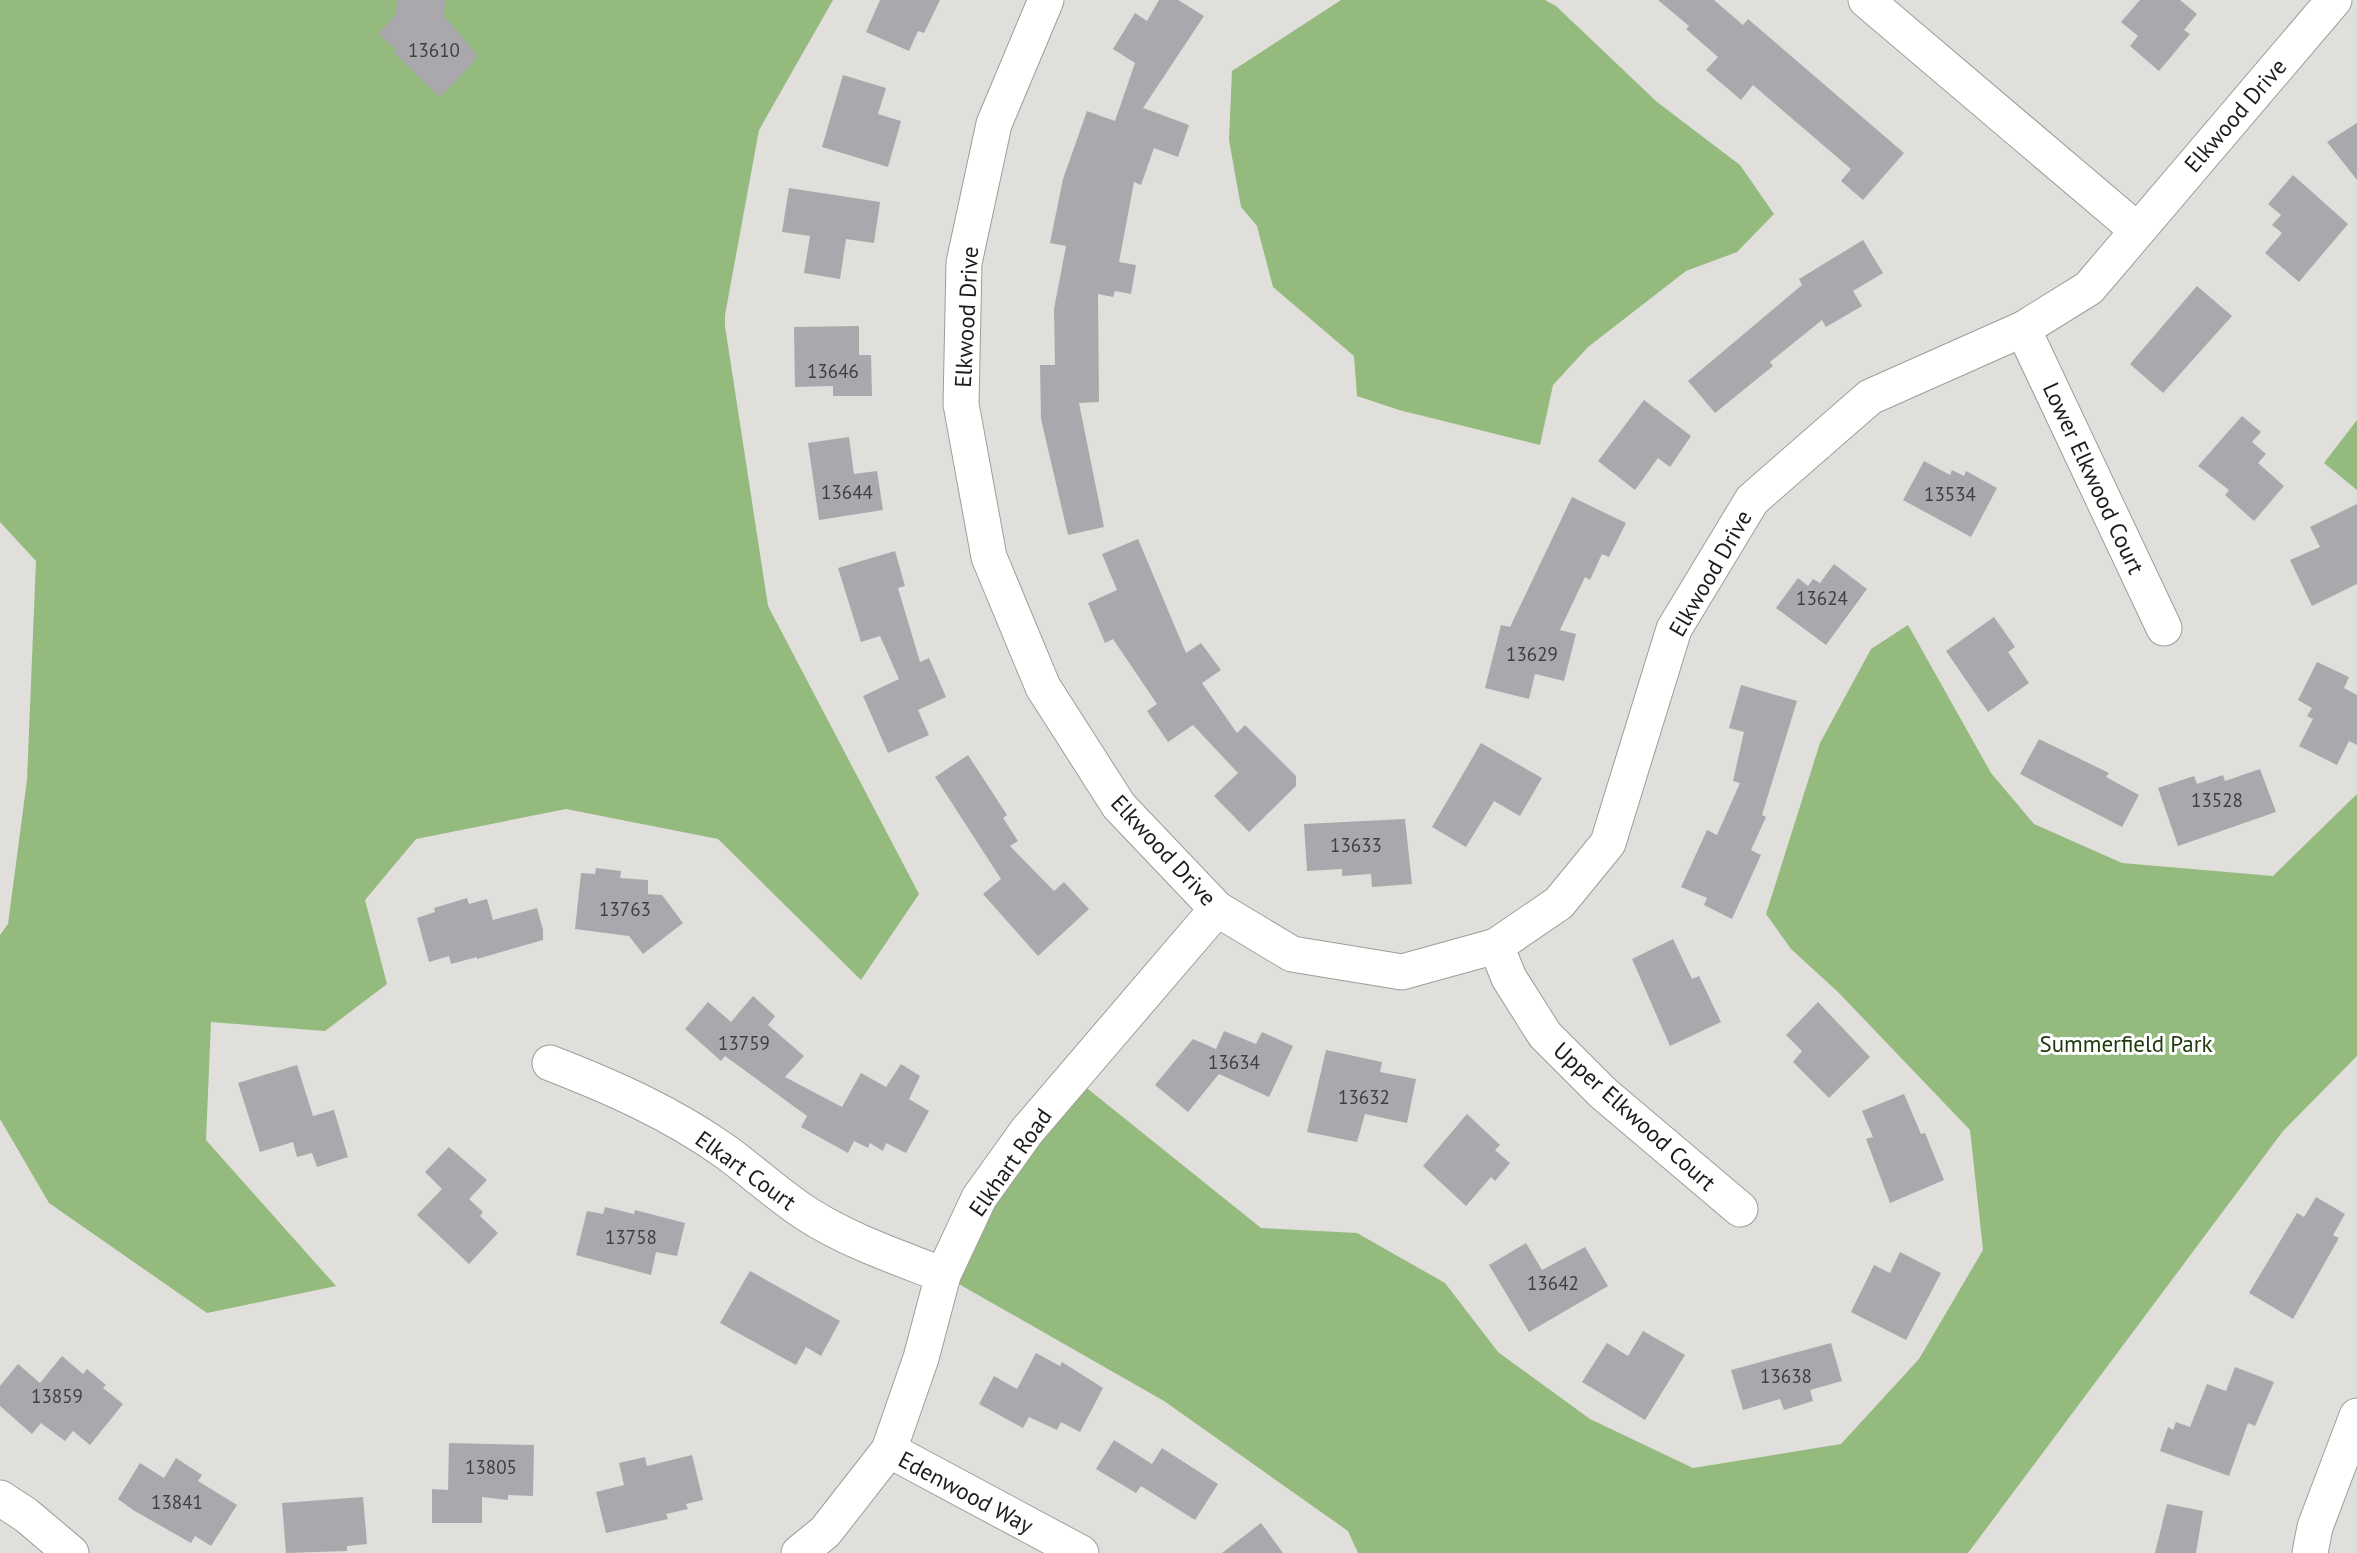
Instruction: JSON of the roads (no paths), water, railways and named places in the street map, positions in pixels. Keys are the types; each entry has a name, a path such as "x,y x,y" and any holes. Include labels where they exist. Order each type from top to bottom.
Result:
{"street":[{"name":"Elkwood Drive","path":"1046,0 993,124 964,262 961,404 989,557 1043,687 1119,806 1217,909 1292,954 1402,972 1496,946 1559,903 1608,843 1674,629 1752,500 1870,397 2023,329 2089,288 2334,0"},
{"path":"1866,0 2137,230"},
{"name":"Lower Elkwood Court","path":"2023,329 2164,628"},
{"name":"Elkhart Road","path":"799,1553 825,1532 888,1450 920,1358 943,1275 979,1198 1027,1131 1217,909"},
{"name":"Upper Elkwood Court","path":"1496,946 1509,978 1545,1035 1603,1093 1740,1209"},
{"name":"Elkart Court","path":"550,1063 618,1089 674,1118 725,1151 806,1213 840,1232 875,1249 943,1275"},
{"path":"2310,1553 2315,1527 2357,1416"},
{"name":"Edenwood Way","path":"888,1450 1081,1553"},
{"path":"0,1498 26,1515 71,1553"}],"park label":[{"name":"Summerfield Park","path":"2126,1043"}]}
